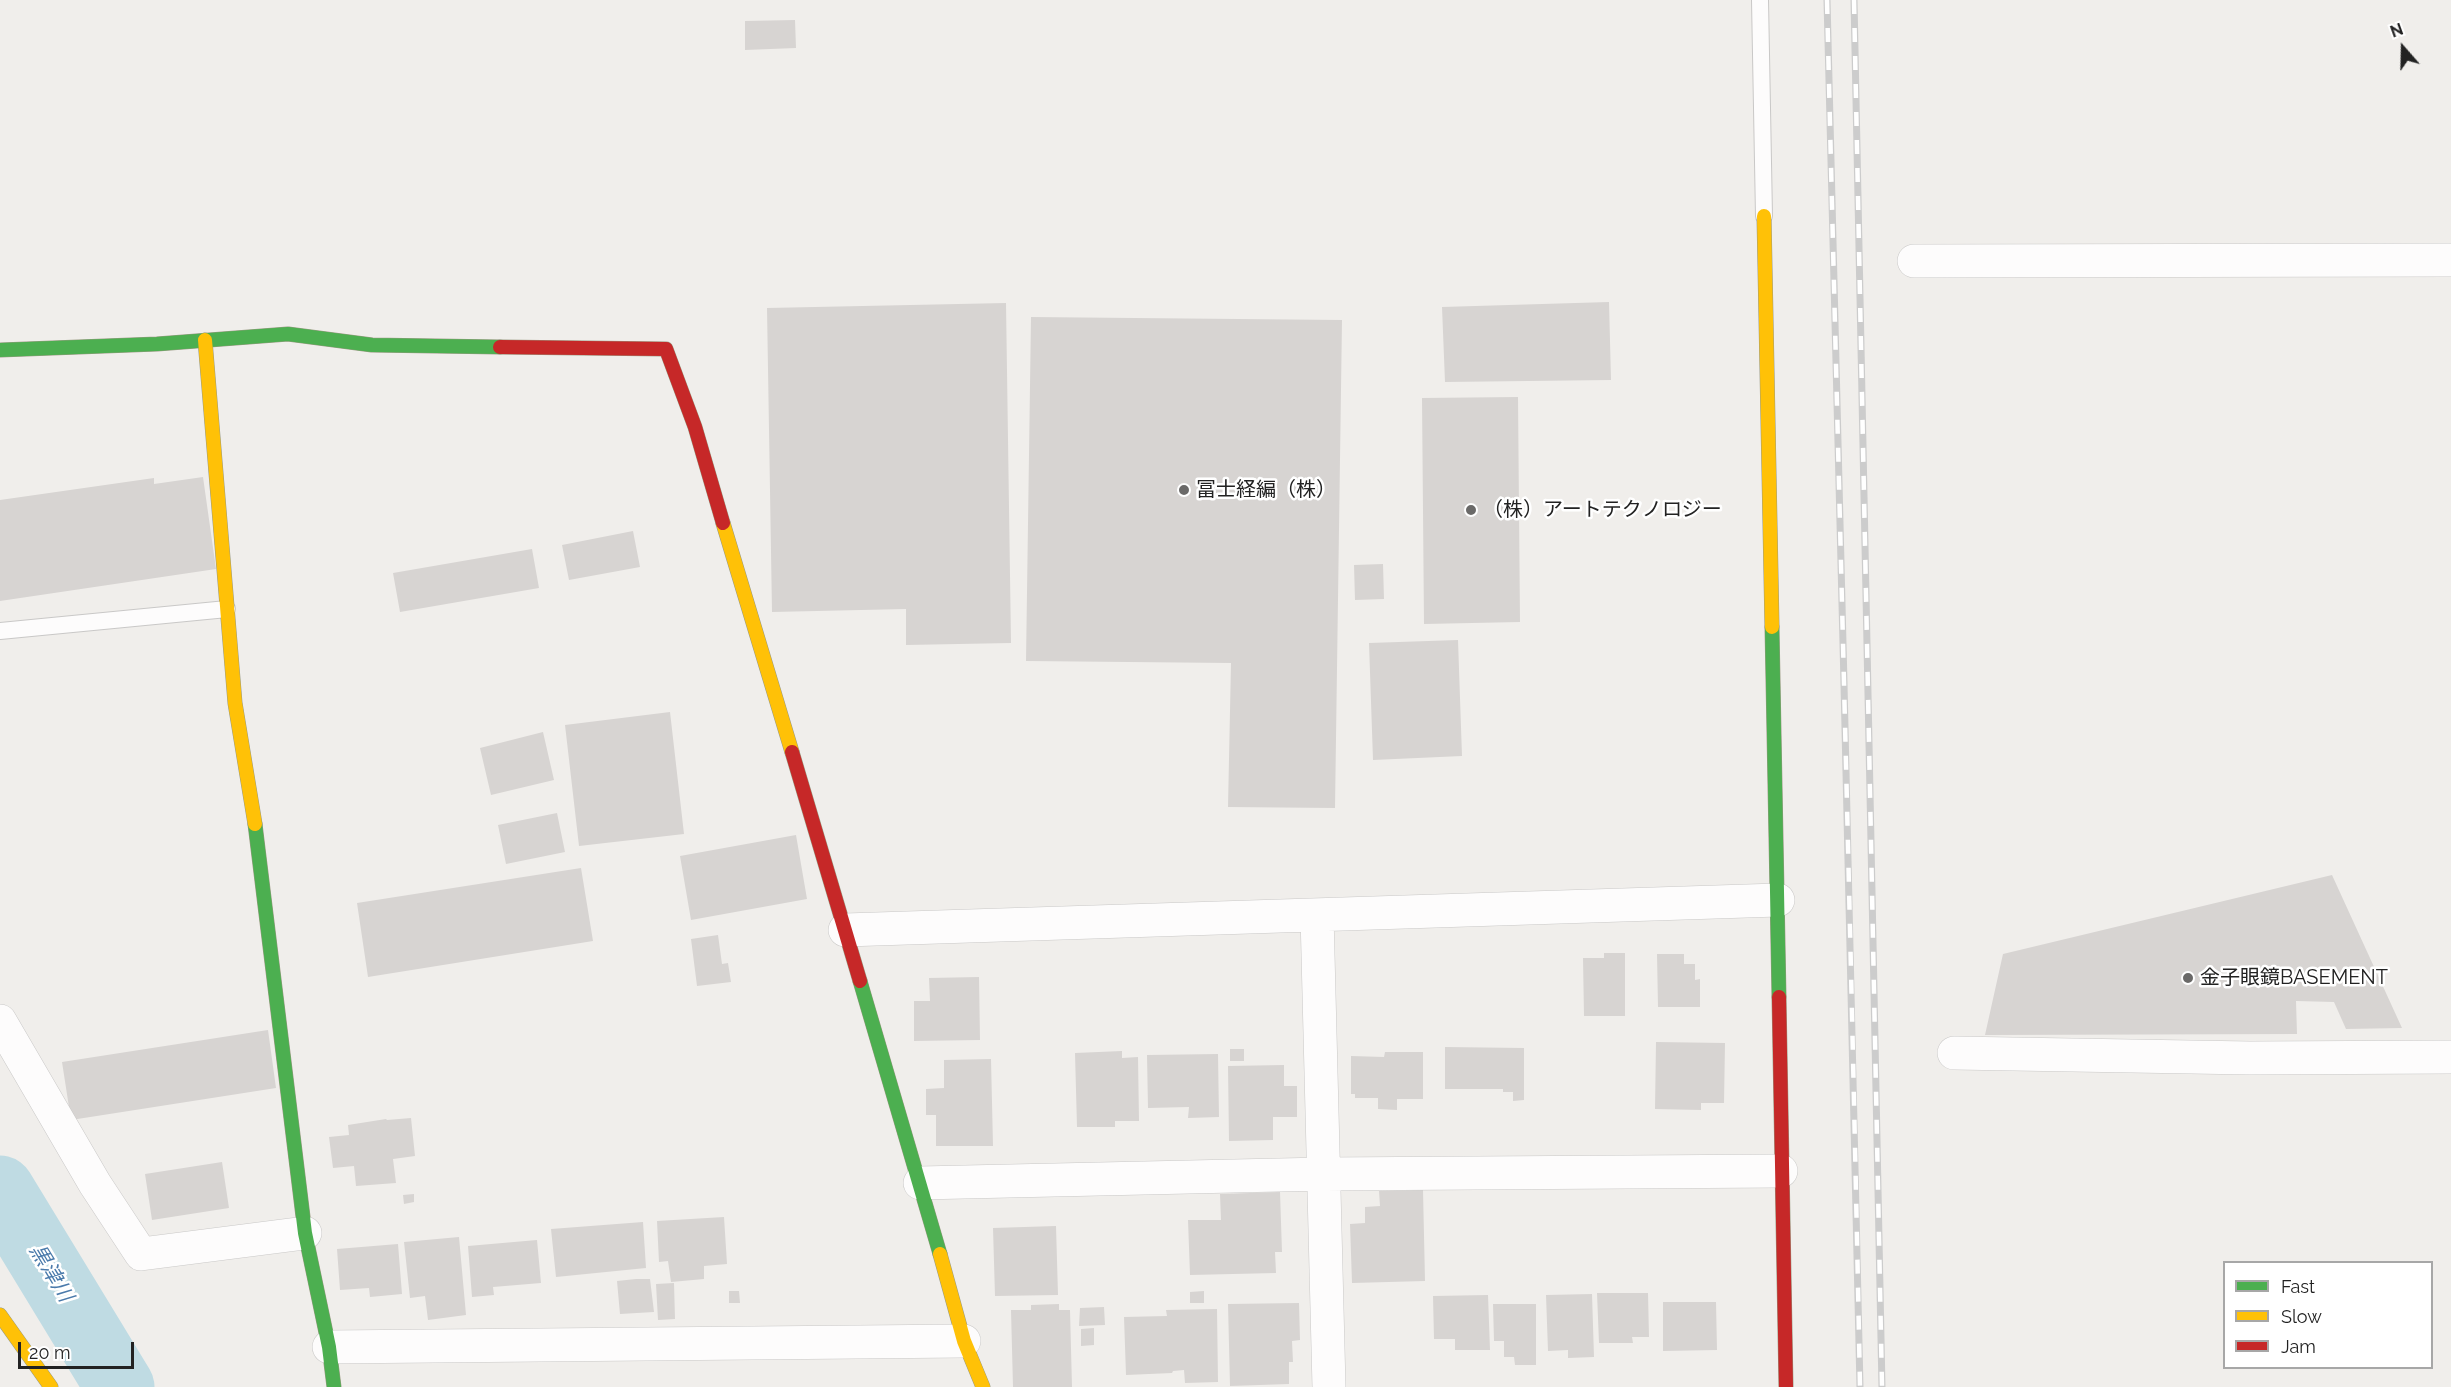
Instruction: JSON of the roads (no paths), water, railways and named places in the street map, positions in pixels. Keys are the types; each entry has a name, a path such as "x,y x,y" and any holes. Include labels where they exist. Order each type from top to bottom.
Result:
{"main road":[{"path":"1764,216 1786,1387"},
{"path":"0,350 288,334 372,345 666,349 694,427 920,1183 964,1341 983,1387"},
{"path":"205,340 235,703 253,804 305,1233 329,1347 334,1387"},
{"path":"0,1315 51,1387"}],"street":[{"path":"1914,261 2451,260"},
{"path":"845,930 1778,900"},
{"path":"1317,915 1329,1387"},
{"path":"0,1021 95,1184 141,1254 305,1233"},
{"path":"1954,1053 2250,1058 2451,1057"},
{"path":"920,1183 1324,1174 1781,1171"},
{"path":"329,1347 964,1341"}],"lane":[{"path":"1760,0 1764,216"},
{"path":"0,631 227,609"}],"waterway":[{"name":"黒津川","path":"0,1190 120,1387"}],"railway":[{"path":"1827,0 1860,1387"},
{"path":"1854,0 1882,1387"}],"place":[{"name":"冨士経編（株）","path":"1184,490"},
{"name":"（株）アートテクノロジー","path":"1471,510"},
{"name":"金子眼鏡BASEMENT","path":"2188,978"}]}
